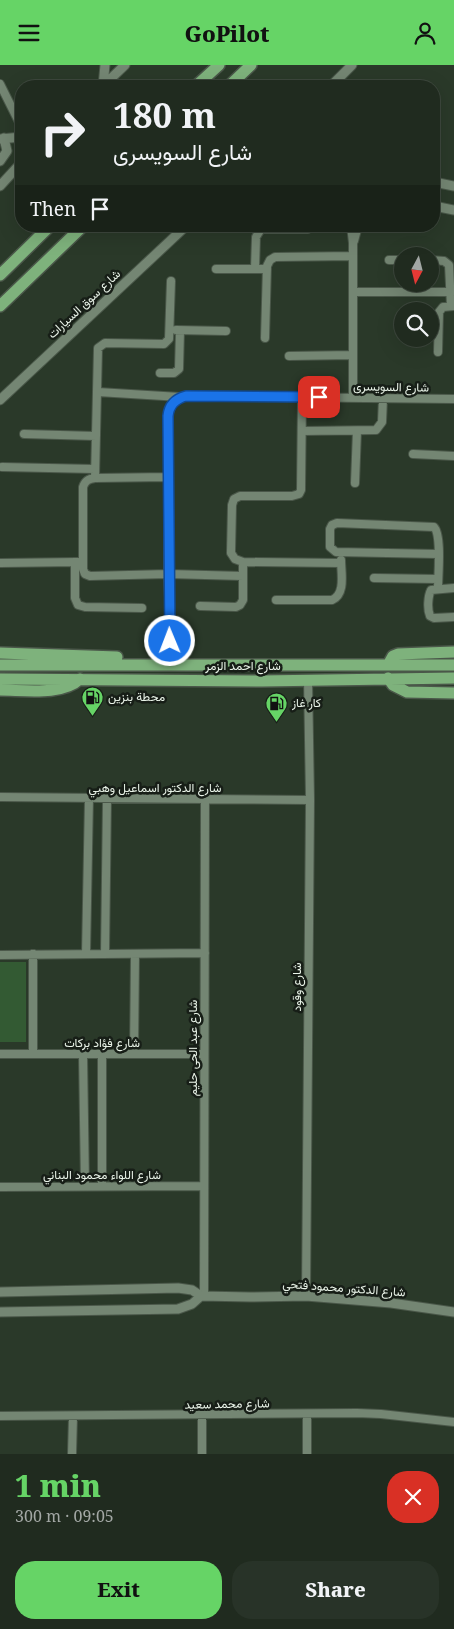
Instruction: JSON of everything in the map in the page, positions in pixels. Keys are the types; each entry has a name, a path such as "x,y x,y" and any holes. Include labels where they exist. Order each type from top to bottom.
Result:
{"main road":[{"path":"203,80 219,65"},
{"path":"235,80 251,65"},
{"path":"0,275 44,232"},
{"path":"0,306 77,232"},
{"path":"388,665 390,660 398,654 454,652"},
{"name":"شارع احمد الزمر","path":"0,653 141,658 152,664 454,665"},
{"path":"0,665 152,664"},
{"path":"388,678 393,685 406,692 454,693"},
{"name":"شارع احمد الزمر","path":"0,690 58,690 70,687 80,679 454,678"},
{"path":"0,679 80,679"}],"street":[{"path":"104,80 105,65"},
{"path":"109,80 125,65"},
{"path":"336,80 352,65"},
{"path":"0,84 15,114"},
{"path":"15,137 1,136 6,151 0,161 15,163"},
{"path":"0,186 15,170"},
{"path":"440,183 454,186"},
{"path":"440,207 454,210"},
{"name":"شارع سوق السيارات","path":"0,400 180,232"},
{"path":"255,269 256,237 259,232"},
{"path":"352,232 353,398"},
{"path":"353,243 356,232"},
{"path":"265,338 267,269 270,260 275,257 353,256"},
{"path":"388,260 394,260"},
{"path":"438,352 439,311 443,307 452,306 449,265 444,261 439,261"},
{"path":"216,269 267,269"},
{"path":"95,478 98,350 105,343 164,344 168,341 171,281"},
{"path":"353,292 451,292"},
{"path":"169,330 226,331"},
{"path":"160,373 174,373 179,369 180,331"},
{"path":"289,356 353,355"},
{"name":"شارع السويسرى","path":"98,393 180,397 454,399"},
{"path":"172,664 168,574 169,411 171,405 180,397"},
{"path":"302,397 301,487 299,493 292,496 240,495 233,502 231,553 235,559 243,562 341,563"},
{"path":"302,431 373,432 381,426 382,398"},
{"path":"355,483 357,431"},
{"path":"24,434 96,436"},
{"path":"413,454 454,456"},
{"path":"2,467 95,469"},
{"path":"142,608 85,607 78,605 75,598 83,487 87,481 95,478 168,477"},
{"path":"438,554 334,551 330,547 330,529 335,524 432,526 438,533 438,554 438,589"},
{"path":"276,600 335,599 341,589 341,552"},
{"path":"79,562 84,572 90,576 168,574 242,576"},
{"path":"0,563 79,562"},
{"path":"200,606 238,606 243,600 243,562"},
{"path":"374,578 438,579"},
{"path":"454,588 430,591 428,614 434,617 454,617"},
{"name":"شارع وقود","path":"306,1296 310,800 308,679"},
{"name":"شارع الدكتور اسماعيل وهبي","path":"0,797 310,800"},
{"path":"86,954 89,799"},
{"path":"105,954 107,799"},
{"name":"شارع عبد الحى حليم","path":"203,1296 205,799"},
{"path":"0,955 205,953"},
{"path":"32,1054 33,954"},
{"path":"134,1054 135,954"},
{"name":"شارع فؤاد بركات","path":"0,1054 204,1054"},
{"path":"83,1054 85,1186"},
{"path":"102,1054 102,1186"},
{"name":"شارع اللواء محمود البناني","path":"0,1187 204,1186"},
{"name":"شارع الدكتور محمود فتحي","path":"0,1292 178,1288 192,1289 203,1296 306,1296 391,1303 454,1312"},
{"path":"0,1312 178,1309 192,1305 203,1296"},
{"name":"شارع محمد سعيد","path":"0,1417 381,1414 454,1421"},
{"path":"307,1415 307,1454"},
{"path":"72,1454 73,1416"},
{"path":"202,1416 202,1454"}],"green space":[{"path":"0,962 26,962 26,1042 0,1042"}],"place":[{"name":"محطة بنزين","path":"92,716"},
{"name":"كار غاز","path":"276,722"}],"route":[{"path":"170,641 168,416 171,405 180,397 186,396 319,397"}]}
